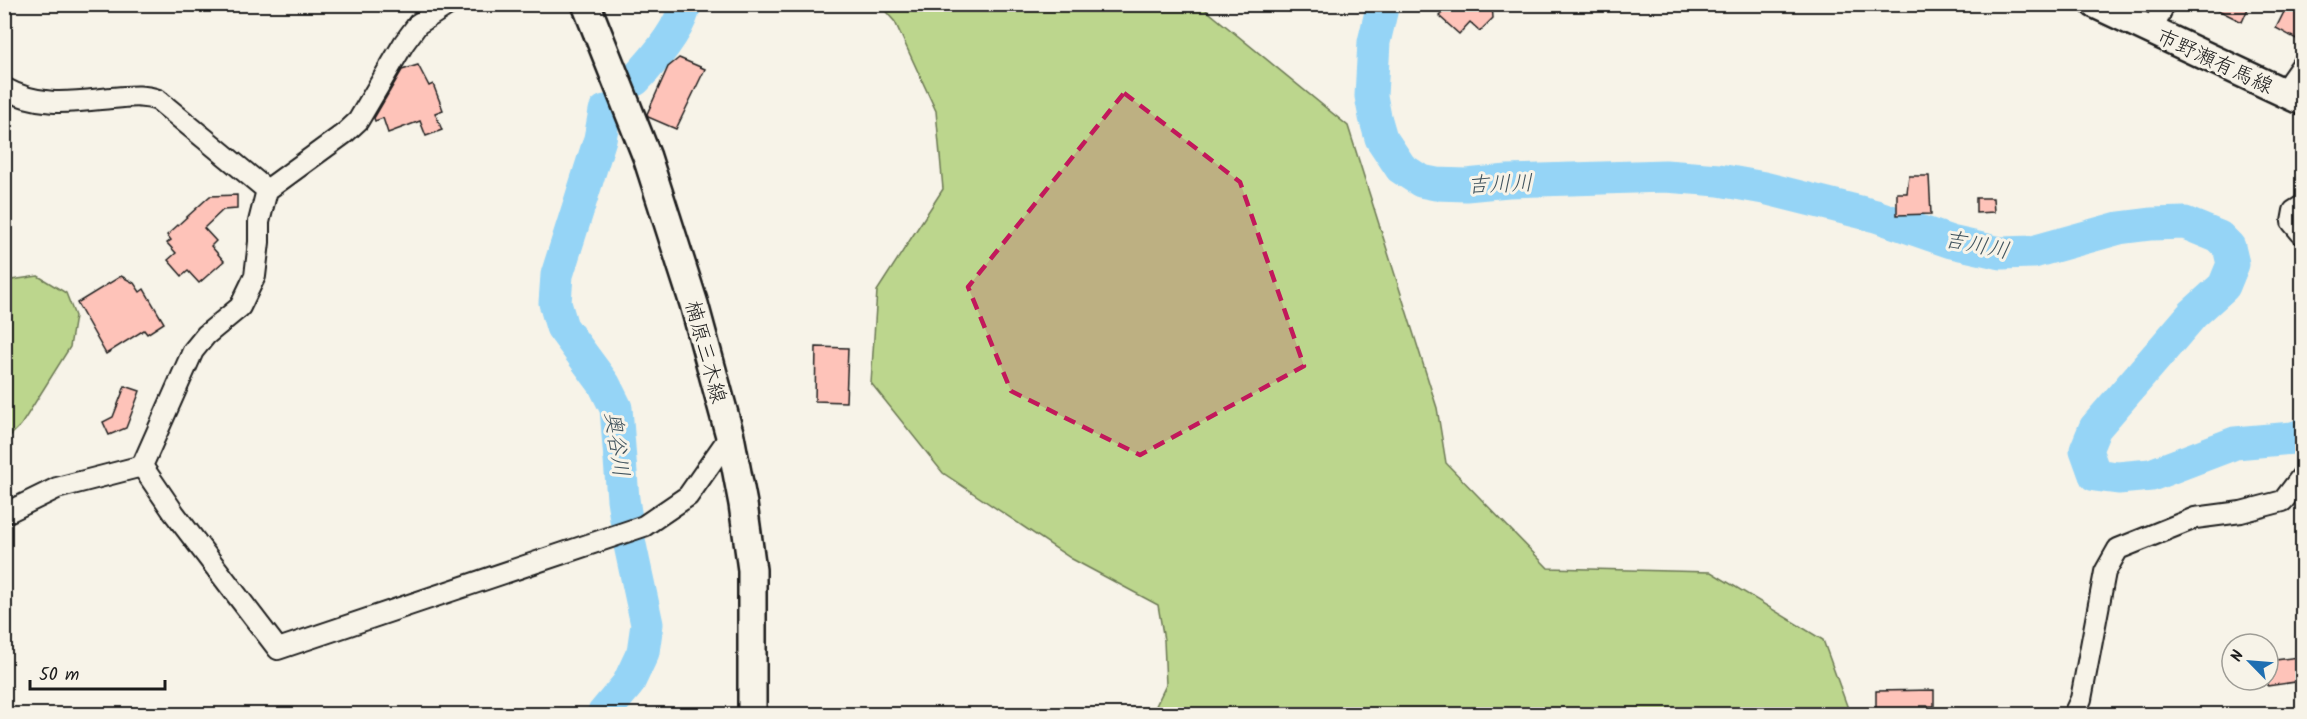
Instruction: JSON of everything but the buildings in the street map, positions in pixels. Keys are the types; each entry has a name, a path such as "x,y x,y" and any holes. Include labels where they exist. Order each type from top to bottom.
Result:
{"main road":[{"name":"楠原三木線","path":"586,4 647,157 694,304 729,436 744,504 752,570 752,714"},
{"name":"市野瀬有馬線","path":"2096,4 2293,96"}],"street":[{"path":"142,466 193,351 206,335 240,308 255,276 259,222 267,190 358,121 404,43 418,24 449,4"},
{"path":"2152,32 2164,4"},
{"path":"2293,96 2302,64"},
{"path":"4,88 22,98 61,103 144,95 158,100 267,190"},
{"path":"2302,206 2294,211 2292,222 2302,234"},
{"path":"142,466 181,522 278,649 644,526 688,496 729,436"},
{"path":"4,514 57,488 142,466"},
{"path":"2074,714 2081,699 2105,572 2118,549 2195,518 2241,512 2283,501 2302,476"}],"highlighted area":[{"path":"1124,93 1240,182 1304,366 1140,455 1011,391 968,287"}],"green space":[{"path":"880,5 1200,5 1348,126 1437,408 1446,463 1548,568 1711,572 1823,640 1850,714 1152,714 1166,685 1164,640 1158,605 1072,559 943,473 871,383 877,291 943,189 936,111 895,22"},
{"path":"38,276 66,293 75,316 70,347 21,425 5,441 5,281"}],"waterway":[{"name":"奥谷川","path":"635,80 672,34 685,4"},
{"name":"吉川川","path":"1383,4 1374,42 1371,96 1375,117 1381,138 1401,168 1421,181 1466,185 1508,181 1665,176 1719,180 1764,188 1876,216 1951,242 2001,253 2033,252 2119,228 2185,223 2219,237 2229,247 2233,264 2224,286 2193,314 2095,428 2086,450 2095,475 2118,478 2151,475 2235,443 2293,438 2302,435"},
{"name":"奥谷川","path":"603,714 628,684 643,652 647,624 623,499 616,408 604,384 562,327 555,303 557,275 600,139 605,111"}]}
